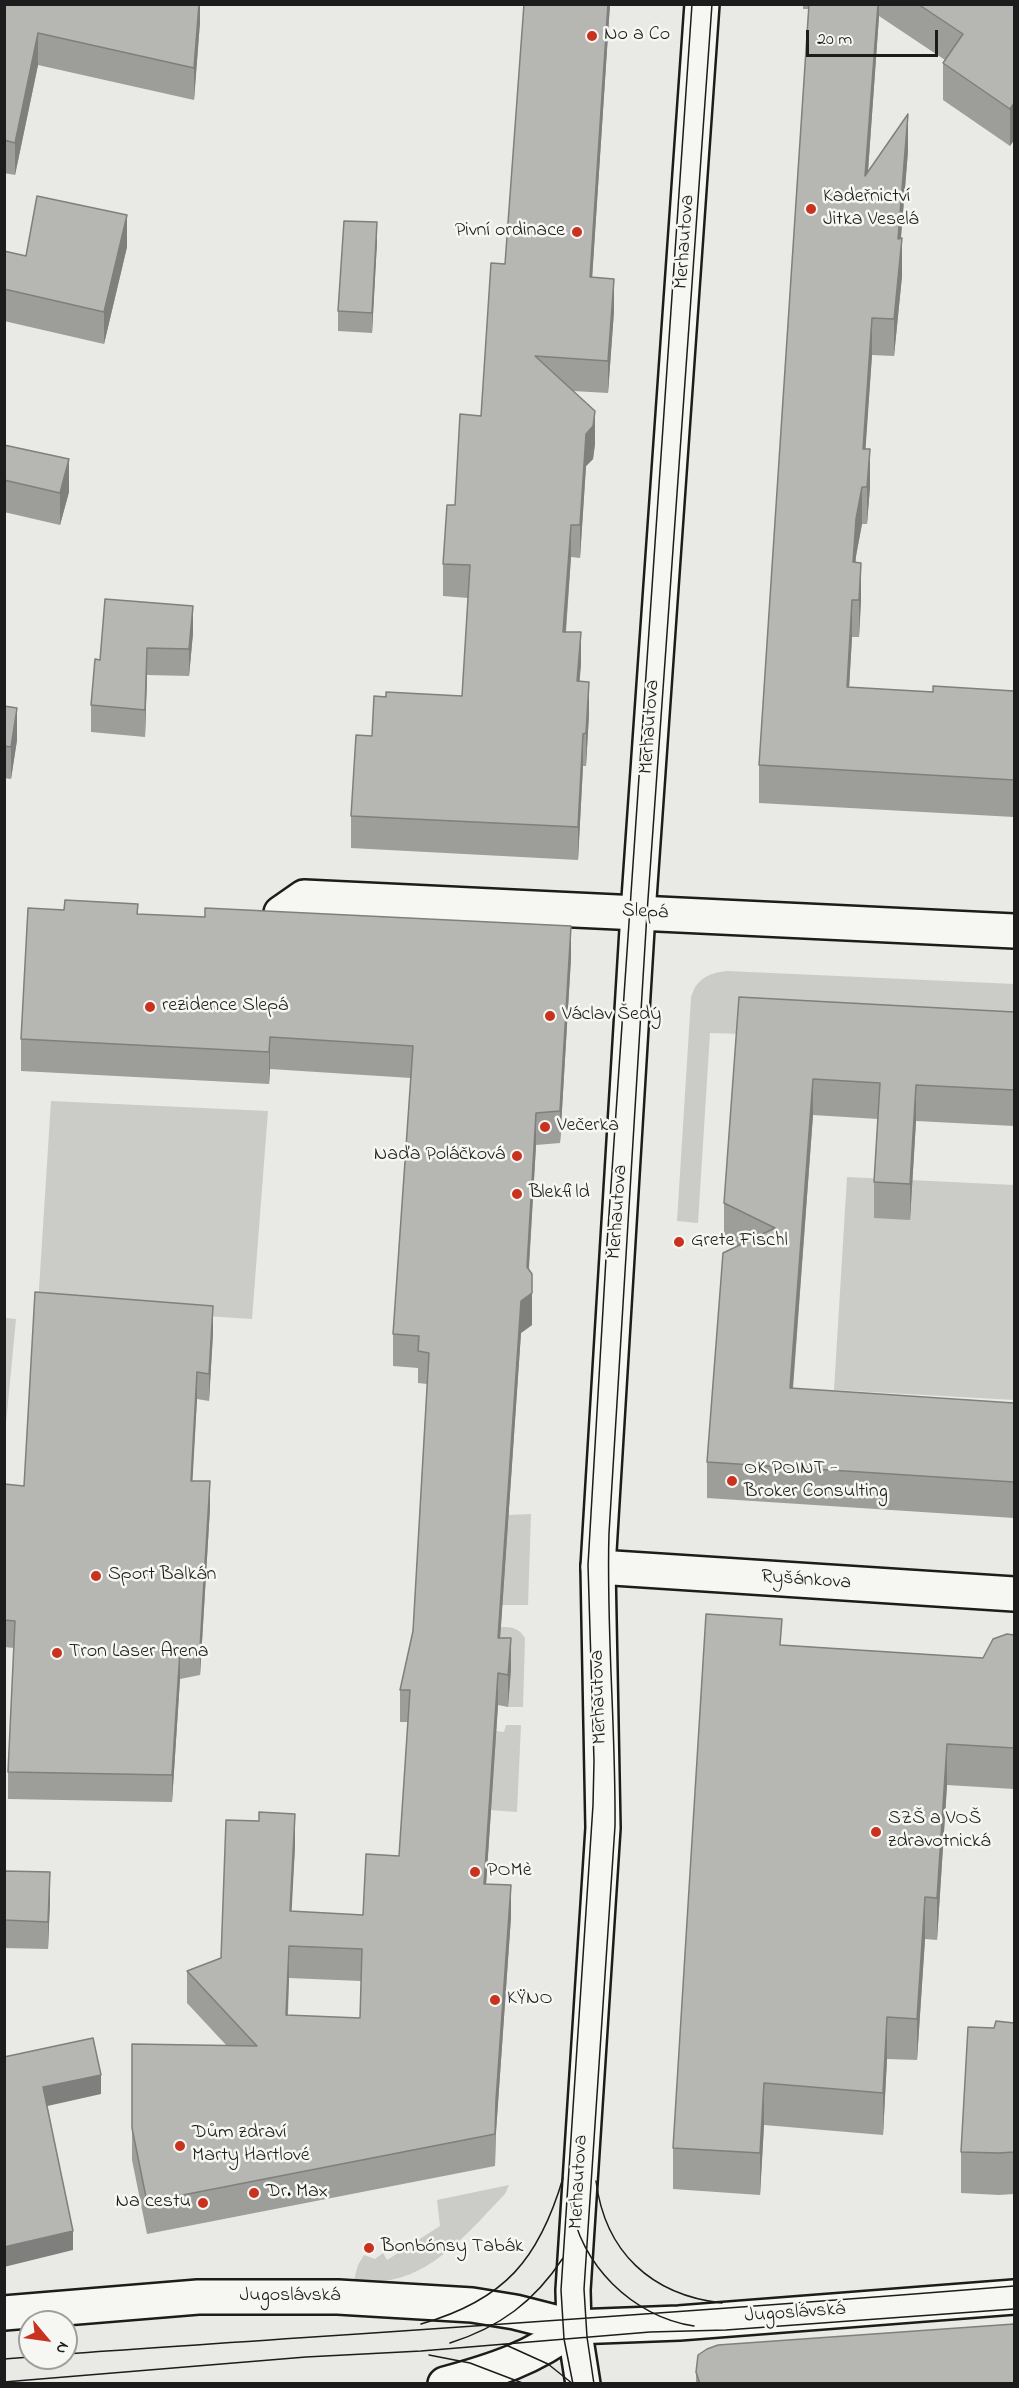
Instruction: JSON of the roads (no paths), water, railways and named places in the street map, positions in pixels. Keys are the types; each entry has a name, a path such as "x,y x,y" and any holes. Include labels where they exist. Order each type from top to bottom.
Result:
{"street":[{"name":"Merhautova","path":"583,2384 574,2327 574,2263 603,1828 598,1567 638,913 702,4"},
{"name":"Slepá","path":"281,914 304,897 1014,932"},
{"name":"Ryšánkova","path":"598,1567 1014,1594"},
{"name":"Jugoslávská","path":"4,2313 198,2297 338,2296 472,2305 515,2312 574,2327 679,2323 1014,2297"},
{"path":"445,2384 495,2370 531,2355 574,2327"}],"tram line":[{"path":"573,2384 564,2339 561,2290 593,1805 594,1761 588,1565 606,1258 692,4"},
{"path":"594,2384 587,2337 584,2289 615,1826 609,1533 647,913 712,4"},
{"path":"421,2324 475,2302 497,2289 515,2272 530,2253 542,2232 563,2178"},
{"path":"596,2181 601,2206 610,2229 621,2249 636,2266 653,2280 674,2291 722,2303"},
{"path":"571,2203 576,2225 585,2247 597,2266 613,2284 650,2312 672,2321 694,2326"},
{"path":"450,2343 485,2329 514,2311 540,2288 563,2258"},
{"path":"78,2353 1014,2286"},
{"path":"4,2382 650,2332 726,2330 1014,2309"},
{"path":"506,2345 548,2364 573,2384"},
{"path":"429,2355 470,2363 525,2384"},
{"path":"4,2359 18,2358"}],"place":[{"name":"No a Co","path":"592,36"},
{"name":"Kadeřnictví Jitka Veselá","path":"811,209"},
{"name":"Pivní ordinace","path":"577,232"},
{"name":"rezidence Slepá","path":"150,1007"},
{"name":"Václav Šedý","path":"550,1016"},
{"name":"Večerka","path":"545,1127"},
{"name":"Naďa Poláčková","path":"517,1156"},
{"name":"Blekfild","path":"517,1194"},
{"name":"Grete Fischl","path":"679,1242"},
{"name":"OK POINT - Broker Consulting","path":"732,1481"},
{"name":"Sport Balkán","path":"96,1576"},
{"name":"Tron Laser Arena","path":"57,1653"},
{"name":"SZŠ a VOŠ zdravotnická","path":"876,1832"},
{"name":"POMè","path":"475,1872"},
{"name":"KŸNO","path":"495,2000"},
{"name":"Dům zdraví Marty Hartlové","path":"180,2146"},
{"name":"Dr. Max","path":"254,2193"},
{"name":"Na cestu","path":"203,2203"},
{"name":"Bonbónsy Tabák","path":"369,2248"}]}
